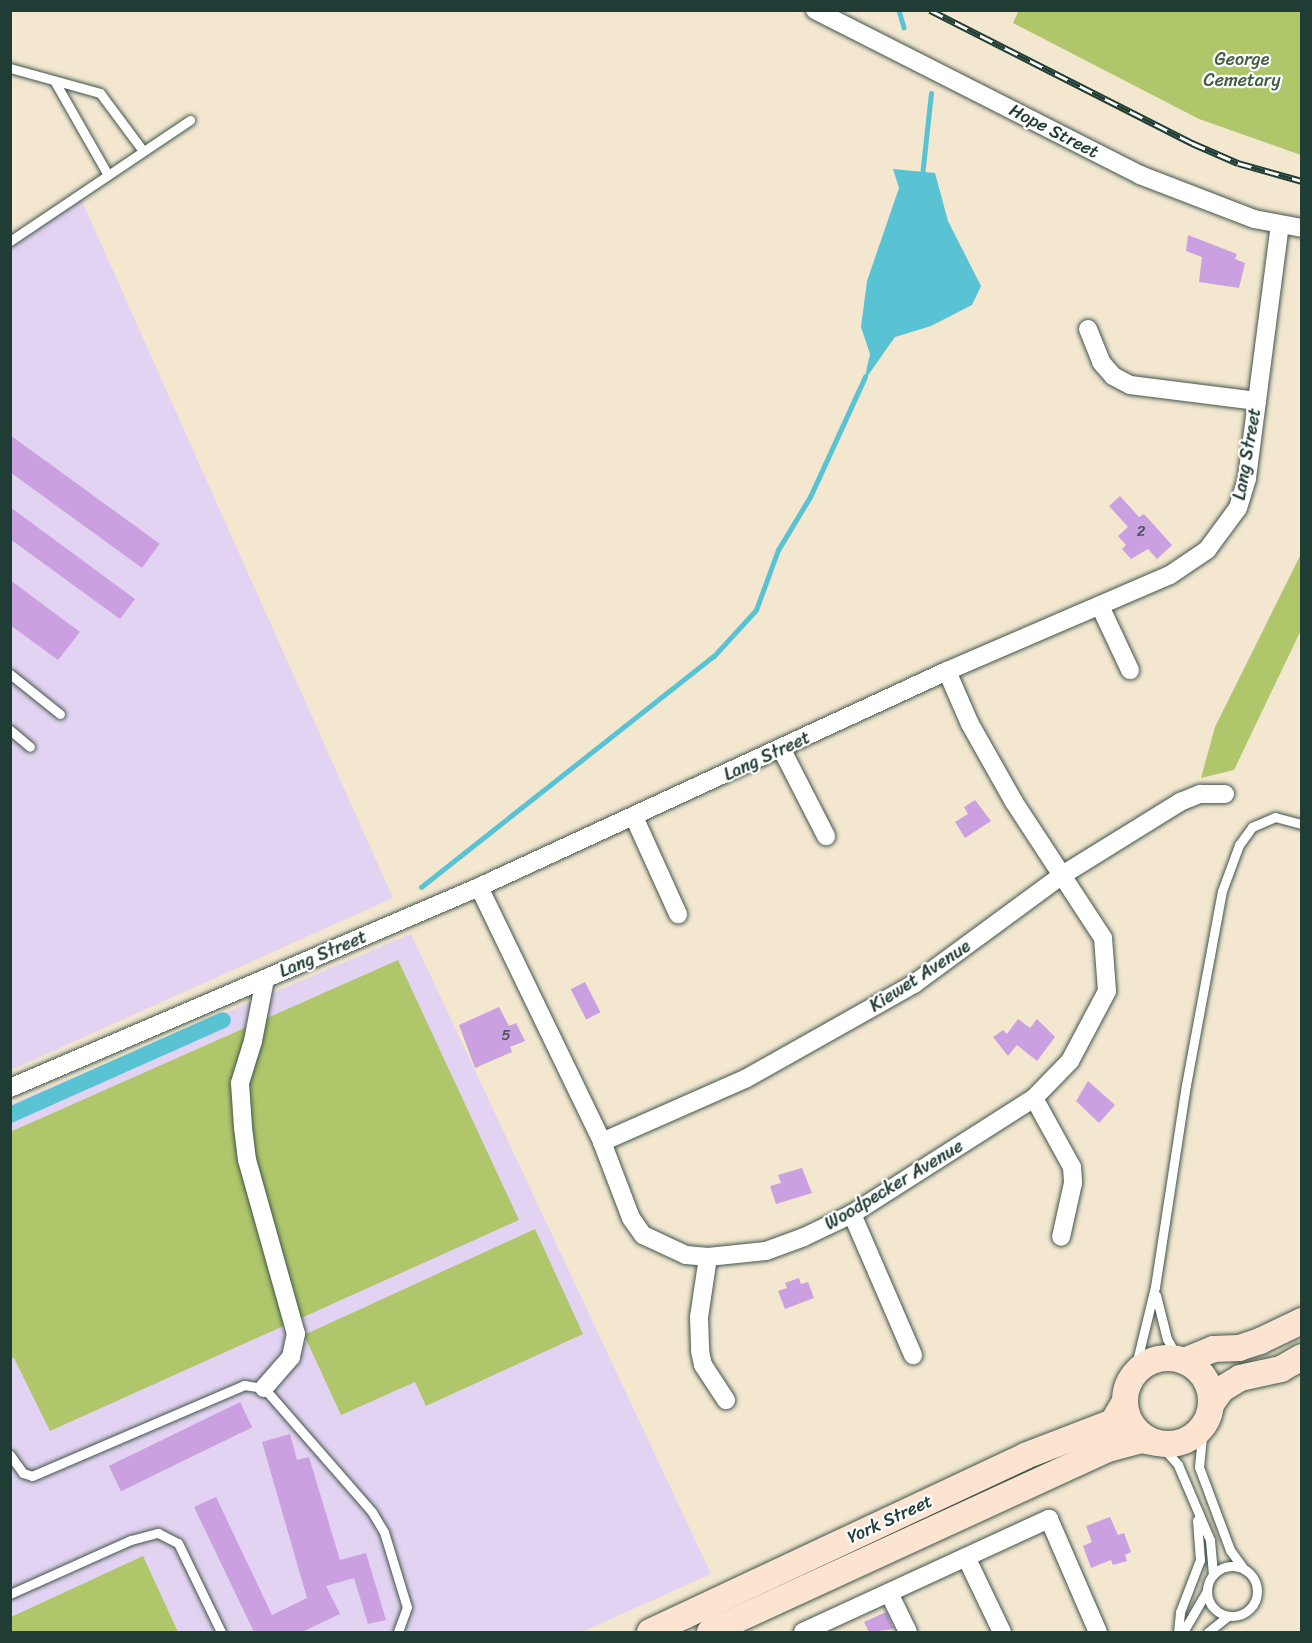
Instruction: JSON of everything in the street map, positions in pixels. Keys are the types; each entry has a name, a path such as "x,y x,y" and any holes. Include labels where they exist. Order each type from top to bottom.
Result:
{"main road":[{"path":"1134,1373 1160,1358 1181,1360 1213,1349 1239,1348 1260,1341 1302,1321"},
{"name":"York Street","path":"710,1632 1108,1449 1141,1440 1158,1444 1188,1440 1207,1416 1222,1389 1240,1378 1281,1369 1302,1357"},
{"path":"1181,1360 1204,1378 1207,1416"},
{"name":"York Street","path":"650,1632 1024,1456 1113,1422 1124,1403 1134,1373"},
{"path":"1124,1403 1134,1428 1158,1444"}],"street":[{"name":"Hope Street","path":"815,10 1140,175 1254,219 1302,228"},
{"name":"Lang Street","path":"10,1088 479,887 782,750 947,671 1170,574 1207,550 1227,528 1238,508 1247,478 1280,225"},
{"path":"1088,328 1101,362 1113,376 1130,385 1257,401"},
{"path":"1100,606 1130,670"},
{"name":"Woodpecker Avenue","path":"479,887 602,1142 631,1218 643,1235 686,1255 708,1257 766,1251 852,1215 1034,1098 1070,1061 1107,991 1103,938 1064,874 1008,792 970,724 947,671"},
{"path":"782,750 826,836"},
{"name":"Kiewet Avenue","path":"602,1142 747,1078 914,984 1064,874 1180,802 1200,794 1225,794"},
{"path":"634,817 678,914"},
{"path":"264,1388 291,1357 296,1334 247,1161 243,1127 240,1083 253,1041 265,979"},
{"path":"1034,1098 1072,1167 1073,1183 1061,1237"},
{"path":"852,1215 913,1355"},
{"path":"708,1257 699,1317 700,1351 703,1365 726,1400"},
{"path":"811,1631 1048,1519 1098,1632"},
{"path":"966,1557 1002,1632"},
{"path":"890,1593 908,1632"}],"lane":[{"path":"10,68 55,82 83,86 100,93 143,152"},
{"path":"55,82 108,175"},
{"path":"10,241 190,120"},
{"path":"10,674 60,714"},
{"path":"10,730 30,747"},
{"path":"1134,1373 1155,1287 1186,1085 1222,891 1239,845 1252,827 1275,817 1302,824"},
{"path":"1155,1287 1167,1339 1181,1360"},
{"path":"10,1455 23,1473 32,1476 244,1385 264,1388 372,1512 384,1532 407,1607 404,1623 398,1632"},
{"path":"1207,1416 1199,1467 1230,1550 1257,1587 1255,1603 1244,1614 1228,1616 1208,1632"},
{"path":"1158,1444 1178,1465 1210,1540 1213,1575 1207,1591 1180,1632"},
{"path":"1180,1632 1180,1612 1200,1560 1195,1504"},
{"path":"10,1594 131,1540 158,1533 178,1543 221,1632"},
{"path":"1213,1575 1228,1567 1244,1569"},
{"path":"1207,1591 1213,1607 1228,1616"}],"shaded area":[{"path":"81,199 393,898 11,1070 10,248"},
{"path":"411,934 711,1574 582,1632 11,1632 11,1104"}],"green space":[{"name":"George Cemetary","path":"1019,10 1301,11 1301,155 1199,119 1013,23"},
{"path":"1301,554 1301,630 1234,770 1201,778 1215,727"},
{"path":"398,960 519,1220 50,1431 14,1358 11,1359 10,1132"},
{"path":"535,1229 583,1334 426,1406 415,1382 341,1415 304,1335"},
{"path":"143,1556 178,1632 11,1632 11,1617"}],"water":[{"path":"893,169 935,173 948,221 981,286 972,305 931,326 895,337 864,381 870,354 861,327 867,281 899,188"}],"building":[{"path":"1188,235 1237,254 1235,259 1245,263 1239,288 1199,282 1202,257 1186,251"},
{"path":"10,435 160,544 142,568 10,472"},
{"path":"1120,496 1139,517 1144,514 1172,545 1157,559 1148,549 1131,559 1122,549 1126,545 1118,536 1128,527 1109,506"},
{"path":"10,507 135,599 120,619 10,539"},
{"path":"10,580 80,632 58,660 10,625"},
{"path":"975,800 991,821 965,838 955,822 968,814 964,807"},
{"path":"585,982 600,1012 586,1020 571,989"},
{"path":"499,1007 509,1026 516,1023 525,1041 510,1047 512,1052 475,1068 459,1025"},
{"path":"1018,1019 1030,1028 1037,1019 1055,1037 1037,1061 1017,1045 1008,1056 993,1037 1003,1030 1007,1034"},
{"path":"1088,1081 1115,1105 1099,1123 1076,1101"},
{"path":"802,1168 812,1193 776,1204 770,1186 781,1183 778,1175"},
{"path":"799,1278 801,1284 808,1282 814,1298 785,1309 778,1291 787,1288 785,1283"},
{"path":"240,1402 252,1427 121,1491 109,1466"},
{"path":"290,1434 297,1460 309,1457 340,1560 366,1553 386,1620 368,1624 354,1578 326,1586 340,1614 302,1632 254,1632 194,1507 216,1497 272,1615 307,1598 262,1442"},
{"path":"1110,1517 1118,1535 1124,1533 1131,1552 1125,1555 1127,1561 1113,1565 1111,1560 1091,1568 1083,1546 1092,1542 1086,1526"},
{"path":"886,1612 894,1629 869,1632 864,1622"}],"waterway":[{"path":"899,10 904,27"},
{"path":"922,176 931,93"},
{"path":"421,887 714,656 756,610 778,550 810,497 865,377"},
{"path":"10,1115 223,1020"}],"railway":[{"path":"930,10 1192,143 1238,163 1302,181"}]}
